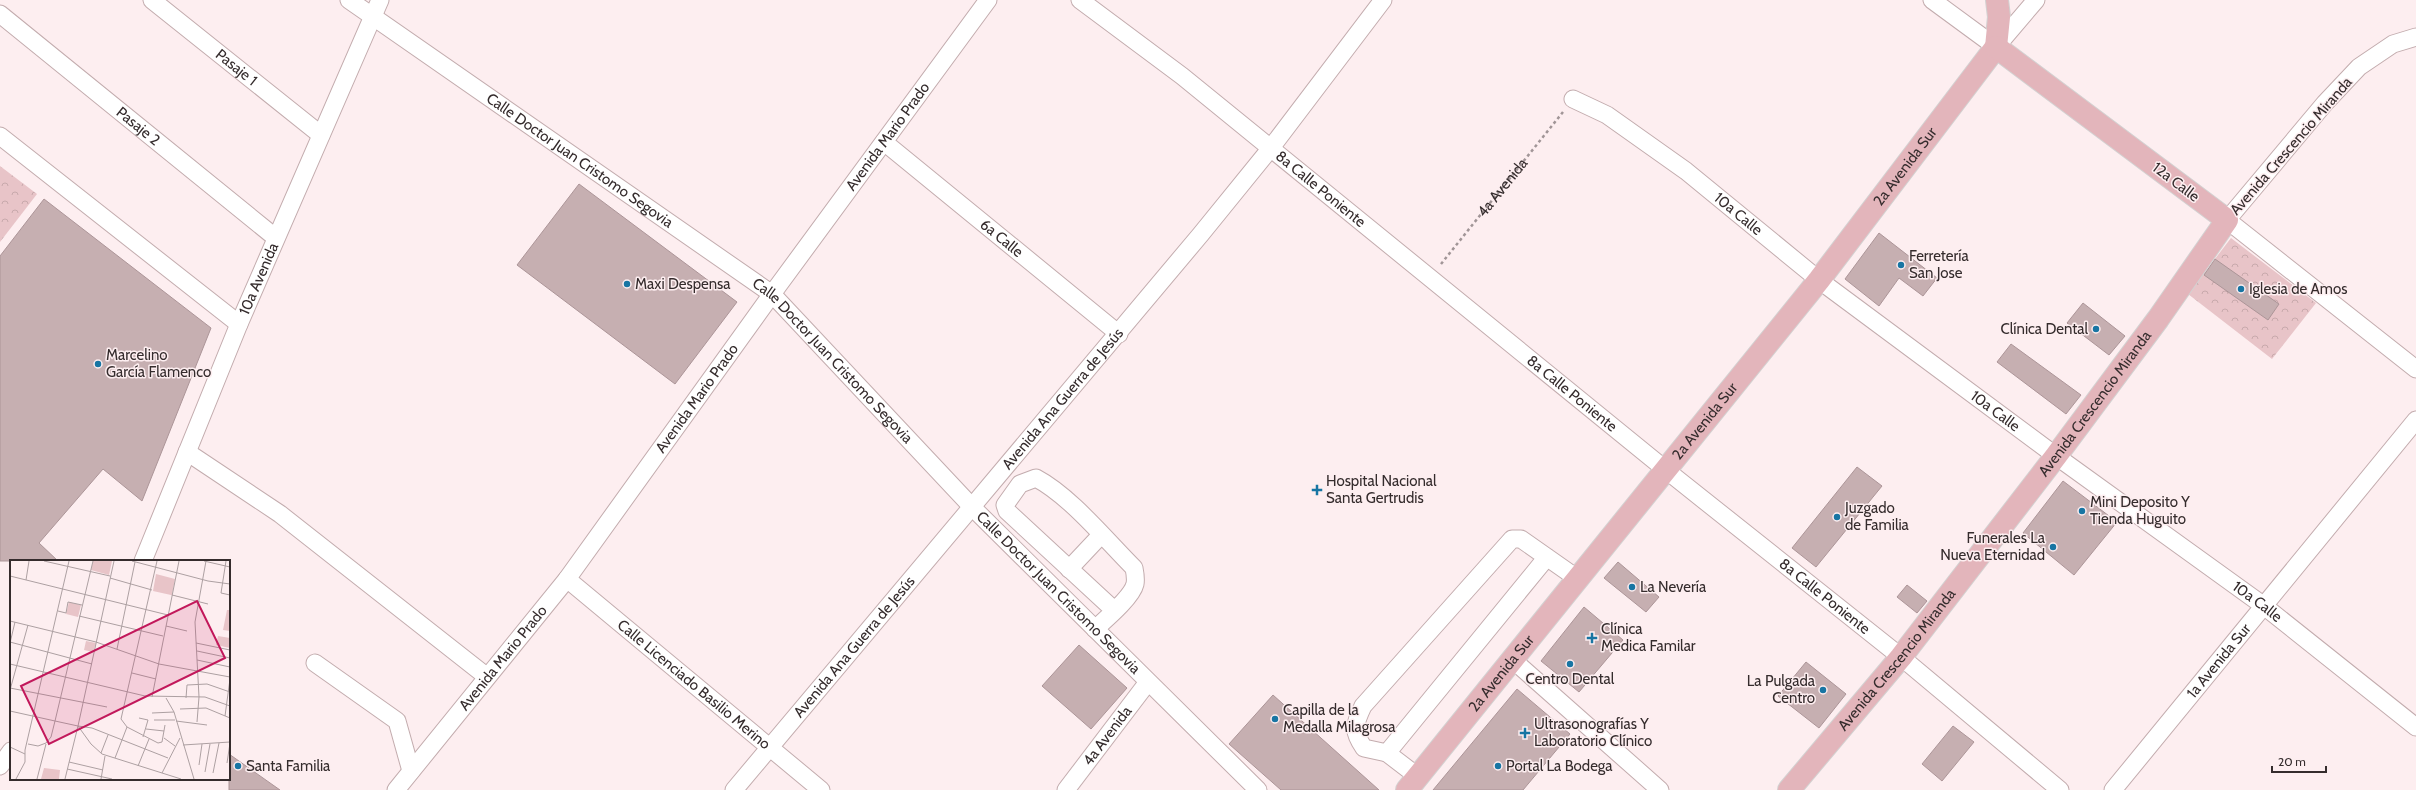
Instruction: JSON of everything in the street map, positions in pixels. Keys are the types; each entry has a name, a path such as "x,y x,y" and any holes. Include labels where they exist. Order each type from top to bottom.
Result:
{"main road":[{"path":"1996,47 1999,17 1997,0"},
{"name":"12a Calle","path":"1996,47 2227,220"},
{"name":"2a Avenida Sur","path":"1412,783 1819,280 1996,47"},
{"name":"Avenida Crescencio Miranda","path":"1789,790 1901,657 2056,456 2158,319 2227,220"}],"street":[{"name":"Pasaje 1","path":"152,0 321,134"},
{"name":"Calle Doctor Juan Cristomo Segovia","path":"349,0 372,18 772,294 973,508 1258,790"},
{"name":"10a Avenida","path":"144,560 239,324 380,0"},
{"name":"Avenida Mario Prado","path":"396,790 486,676 567,579 772,294 988,0"},
{"name":"8a Calle Poniente","path":"1080,0 1182,76 1270,149 1431,277 1666,470 1901,657 2060,790"},
{"name":"Avenida Ana Guerra de Jesús","path":"734,790 1119,334 1270,149 1383,0"},
{"name":"12a Calle","path":"1932,0 1996,47"},
{"path":"1996,47 2036,0"},
{"name":"Pasaje 2","path":"0,14 276,238"},
{"name":"Avenida Crescencio Miranda","path":"2227,220 2324,103 2358,67 2393,44 2416,38"},
{"name":"10a Calle","path":"1573,98 1607,115 1686,171 1819,280 2056,456 2264,606 2416,727"},
{"path":"0,136 239,324"},
{"name":"6a Calle","path":"884,142 1119,334"},
{"name":"12a Calle","path":"2227,220 2416,369"},
{"name":"1a Avenida Sur","path":"2113,790 2416,420"},
{"path":"187,452 280,514 486,676"},
{"path":"1095,629 1114,610 1132,592 1135,585 1134,568 1061,495 1044,482 1036,478 1020,484 1006,505 1007,511 1114,610"},
{"path":"1069,569 1101,535"},
{"path":"1412,783 1387,753 1364,748 1356,737 1355,723 1363,706 1512,539 1521,539 1578,579"},
{"path":"1387,753 1547,557"},
{"name":"Calle Licenciado Basilio Merino","path":"567,579 821,790"},
{"path":"1513,660 1660,790"},
{"path":"315,663 397,721 411,770"},
{"name":"4a Avenida","path":"1066,790 1148,682"},
{"path":"0,766 10,752"}],"path":[{"name":"4a Avenida","path":"1431,277 1573,98"}],"green space":[{"path":"0,166 37,194 0,242"},
{"path":"2231,238 2316,303 2272,359 2188,294"}],"building":[{"name":"Maxi Despensa","path":"579,184 737,302 675,384 517,265"},
{"name":"Marcelino García Flamenco","path":"44,199 211,328 142,501 103,469 39,543 57,560 0,561 0,256"},
{"path":"1879,233 1937,278 1923,296 1899,278 1879,306 1845,279"},
{"name":"Iglesia de Amos","path":"2215,259 2279,304 2268,320 2204,275"},
{"name":"Clínica Dental","path":"2083,303 2125,336 2109,355 2067,323"},
{"path":"2011,344 2081,395 2066,414 1997,362"},
{"name":"Juzgado de Familia","path":"1857,467 1882,486 1816,567 1792,548"},
{"path":"2063,481 2117,522 2074,575 2023,533"},
{"name":"La Nevería","path":"1618,562 1659,597 1646,612 1604,578"},
{"path":"1907,585 1927,601 1917,613 1897,597"},
{"path":"1584,607 1623,640 1579,692 1541,661"},
{"path":"1079,645 1127,688 1091,729 1042,686"},
{"path":"1806,662 1846,694 1819,728 1778,696"},
{"path":"1517,689 1570,734 1523,790 1433,790"},
{"name":"Capilla de la Medalla Milagrosa","path":"1273,695 1379,790 1281,790 1229,744"},
{"path":"1953,726 1974,742 1942,781 1922,764"},
{"path":"230,755 280,790 229,790"}],"place":[{"name":"Ferretería San Jose","path":"1901,265"},
{"name":"Maxi Despensa","path":"627,284"},
{"name":"Iglesia de Amos","path":"2241,289"},
{"name":"Clínica Dental","path":"2096,329"},
{"name":"Marcelino García Flamenco","path":"98,364"},
{"name":"Hospital Nacional Santa Gertrudis","path":"1317,490"},
{"name":"Mini Deposito Y Tienda Huguito","path":"2082,511"},
{"name":"Juzgado de Familia","path":"1837,517"},
{"name":"Funerales La Nueva Eternidad","path":"2053,547"},
{"name":"La Nevería","path":"1632,587"},
{"name":"Clínica Medica Familar","path":"1592,638"},
{"name":"Centro Dental","path":"1570,664"},
{"name":"La Pulgada Centro","path":"1823,690"},
{"name":"Capilla de la Medalla Milagrosa","path":"1275,719"},
{"name":"Ultrasonografías Y Laboratorio Clínico","path":"1525,733"},
{"name":"Santa Familia","path":"238,766"},
{"name":"Portal La Bodega","path":"1498,766"}]}
